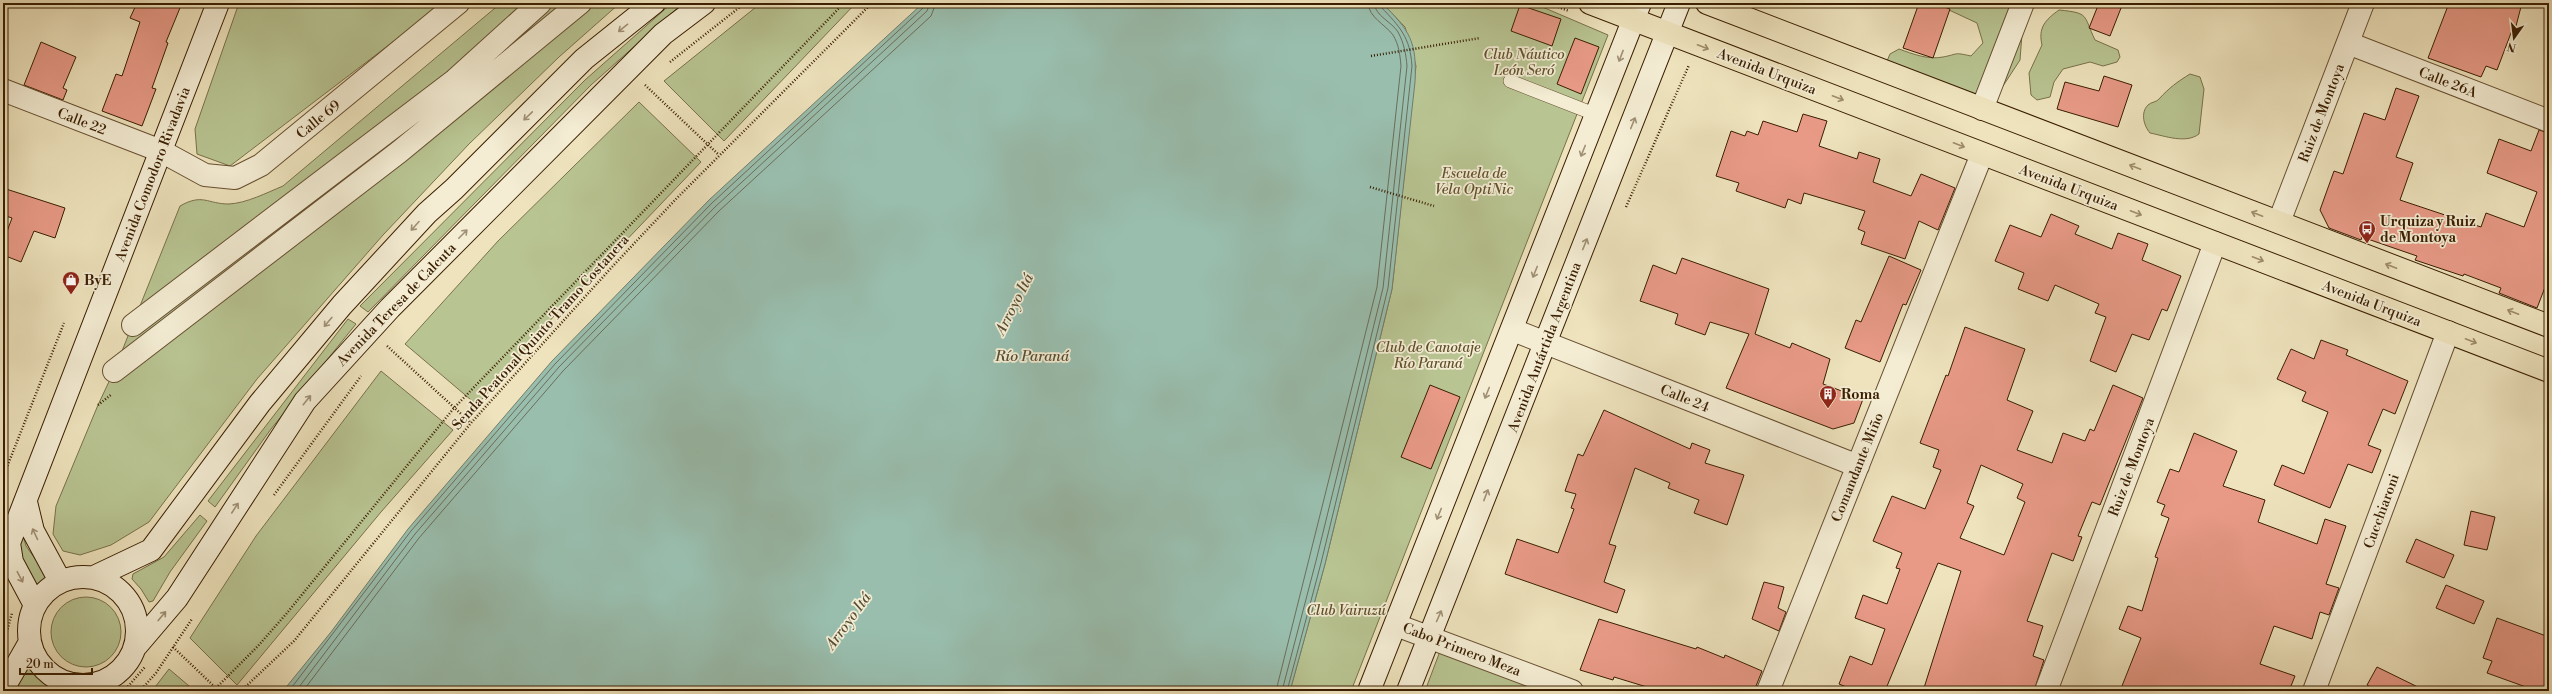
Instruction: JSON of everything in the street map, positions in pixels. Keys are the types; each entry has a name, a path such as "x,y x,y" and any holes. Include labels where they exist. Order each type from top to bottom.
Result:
{"main road":[{"name":"Avenida Comodoro Rivadavia","path":"35,605 12,562 9,543 218,3"},
{"name":"Calle 69","path":"161,151 205,175 235,178 255,168 458,3"},
{"path":"133,325 455,80 540,3"},
{"path":"114,371 399,152 580,3"},
{"name":"Avenida Teresa de Calcuta","path":"94,577 151,550 260,403 342,305 427,213 454,189 584,60 654,3"},
{"name":"Avenida Teresa de Calcuta","path":"137,645 138,628 134,610 125,595 111,583 94,577 76,576 60,581 47,590 35,605 28,630 30,642 38,662 52,676 69,684 109,688 119,672 130,660 137,645 177,598 305,401 390,308 663,34 704,3"},
{"name":"Avenida Urquiza","path":"1590,3 1637,11 1667,32 2549,371"},
{"name":"Avenida Antártida Argentina","path":"1408,691 1663,48 1667,32 1679,3"},
{"path":"1707,3 2549,326"},
{"path":"1982,109 2023,3"},
{"name":"Ruiz de Montoya","path":"2279,222 2363,3"},
{"path":"1370,691 1637,11"},
{"name":"Calle 26A","path":"2348,42 2549,121"},
{"name":"Calle 22","path":"3,90 161,151"},
{"name":"Comandante Miño","path":"1768,691 1982,154"},
{"name":"Ruiz de Montoya","path":"2046,691 2215,243"},
{"name":"Calle 24","path":"1513,330 1858,466"},
{"name":"Cucchiaroni","path":"2314,691 2448,332"},
{"path":"26,502 33,531 60,581"},
{"name":"Cabo Primero Meza","path":"1396,625 1572,691"},
{"path":"3,688 30,642"}],"lane":[{"path":"1510,81 1597,115"}],"path":[{"path":"667,65 745,3"},
{"path":"216,688 258,646 287,613 454,408 706,143 844,3"},
{"name":"Senda Peatonal Quinto Tramo Costanera","path":"241,691 294,641 470,423 612,267 719,155 872,3"},
{"path":"1371,56 1480,38"},
{"path":"638,88 649,79"},
{"path":"643,83 719,155"},
{"path":"1370,187 1434,206"},
{"path":"3,477 64,323"},
{"path":"382,351 392,340"},
{"path":"387,346 470,423"},
{"path":"272,497 364,373"},
{"path":"140,691 156,673 196,613"},
{"path":"173,647 219,691"},
{"path":"109,688 147,664"}],"green space":[{"path":"239,3 444,3 230,166 197,154 195,129"},
{"path":"501,3 620,3 559,57 469,144 383,235 257,379 149,522 111,545 80,555 63,551 53,534 56,506 98,405 114,371 180,206 194,200 205,200 222,204 243,202 283,186"},
{"path":"672,3 683,3 591,85 368,312 360,306 585,80"},
{"path":"761,3 856,3 724,141 664,81"},
{"path":"1382,3 1533,3 1608,35 1351,691 1290,691 1325,564 1392,289 1416,66 1405,27"},
{"path":"1934,3 2015,3 2022,34 2020,60 2003,86 1975,96 1887,61 1890,54 1899,49 1932,58 1954,54 1971,56 1983,43 1977,23"},
{"path":"2059,10 2081,14 2087,20 2095,40 2118,50 2120,57 2117,62 2103,66 2090,62 2063,69 2054,82 2050,97 2037,100 2031,95 2029,73 2042,45 2042,29 2046,21"},
{"path":"2190,74 2200,77 2204,89 2199,134 2194,137 2182,139 2150,133 2146,127 2144,119 2144,112 2146,108 2149,104 2158,100 2173,85"},
{"path":"639,102 701,162 554,316 477,405 405,344 498,241"},
{"path":"348,319 356,324 271,429 215,507 208,501"},
{"path":"381,371 453,430 381,512 237,685 190,638 256,536"},
{"path":"200,515 207,521 170,572 153,601 149,602 141,589 132,579 133,574 164,557"},
{"path":"21,528 26,546 49,578 35,588 19,562"},
{"path":"86,597 99,600 111,607 118,619 121,632 118,645 111,657 99,664 86,667 73,664 61,657 54,645 51,632 54,619 61,607 73,600"},
{"path":"1442,646 1558,691 1425,691"},
{"path":"33,668 42,681 58,691 12,691 25,669"},
{"path":"169,669 195,691 152,691"}],"water":[{"name":"Río Paraná","path":"923,3 1382,3 1399,21 1410,38 1415,56 1415,82 1392,289 1325,564 1290,691 283,691 331,632 408,529 552,361 709,200"}],"building":[{"path":"137,3 182,3 166,42 168,43 152,88 156,89 142,126 102,111 116,74 122,76 140,22 130,18"},
{"path":"1919,3 1933,3 1950,9 1933,58 1903,48"},
{"path":"2099,3 2123,3 2110,36 2089,28"},
{"path":"2449,3 2522,3 2516,26 2514,25 2497,70 2486,66 2481,77 2428,58"},
{"path":"1520,5 1561,19 1552,46 1511,31"},
{"path":"1575,38 1599,47 1581,94 1557,84"},
{"path":"41,42 76,57 63,88 67,90 63,100 24,85"},
{"path":"2104,76 2132,85 2118,127 2057,109 2065,82 2099,91"},
{"path":"2396,88 2419,96 2396,157 2413,163 2400,200 2481,227 2486,213 2524,227 2537,192 2487,173 2499,139 2531,151 2539,130 2549,133 2549,277 2537,308 2499,293 2501,288 2464,274 2463,276 2415,260 2417,256 2362,237 2361,240 2329,228 2320,210 2334,171 2343,174 2364,113 2385,120"},
{"path":"1803,114 1827,121 1819,146 1857,159 1859,152 1880,159 1873,182 1911,196 1921,174 1955,188 1938,230 1919,221 1905,259 1861,244 1865,232 1858,229 1865,211 1804,193 1801,204 1788,199 1785,208 1736,191 1739,183 1716,176 1731,131 1745,136 1747,131 1758,135 1763,121 1797,132"},
{"path":"3,188 65,208 55,238 34,231 21,262 3,255 3,242 12,218 3,215"},
{"path":"2051,214 2079,226 2075,234 2112,249 2118,233 2148,244 2142,260 2181,276 2167,311 2162,309 2149,340 2132,334 2116,372 2090,361 2106,317 2095,313 2099,304 2055,285 2048,301 2018,289 2024,273 1995,261 2010,225 2041,237"},
{"path":"1889,256 1921,270 1906,305 1903,304 1880,362 1845,348 1856,320 1861,322"},
{"path":"1682,258 1769,289 1755,334 1790,348 1792,343 1830,359 1823,384 1863,399 1854,423 1833,429 1726,388 1749,334 1710,322 1705,335 1675,324 1678,314 1640,301 1653,265 1676,274"},
{"path":"1965,327 2025,349 2007,400 2033,411 2017,450 2052,463 2063,433 2085,441 2090,429 2094,431 2113,385 2143,398 2100,505 2092,502 2078,536 2082,537 2073,561 2052,553 2027,621 2043,626 2033,656 2044,660 2034,691 1923,691 1961,571 1938,563 1885,691 1856,691 1839,684 1850,656 1872,665 1885,629 1855,618 1863,595 1887,604 1900,569 1896,568 1902,553 1873,541 1892,496 1925,509 1941,470 1933,467 1939,450 1920,443 1946,375 1948,376","holes":["1981,465 2023,484 2017,498 2025,502 2004,555 1960,538 1974,506 1967,503"]},
{"path":"2321,340 2348,350 2346,355 2408,381 2395,414 2383,409 2368,445 2381,450 2372,473 2348,464 2330,508 2274,485 2282,465 2304,474 2328,412 2302,401 2306,392 2277,379 2291,349 2314,359"},
{"path":"1430,385 1460,397 1431,469 1401,457"},
{"path":"1604,410 1690,449 1692,443 1710,450 1705,463 1744,475 1727,525 1694,513 1699,500 1668,488 1670,483 1635,468 1609,544 1616,546 1604,582 1625,590 1617,613 1505,574 1517,539 1558,553 1574,509 1571,508 1576,494 1565,491 1578,454 1583,456"},
{"path":"2194,433 2237,451 2223,486 2265,500 2258,522 2317,544 2325,519 2346,526 2326,584 2339,588 2329,615 2320,612 2312,639 2274,626 2260,664 2295,676 2289,691 2120,691 2141,638 2119,629 2128,606 2142,611 2158,558 2155,557 2169,518 2161,515 2165,505 2157,502 2170,469 2179,472"},
{"path":"2471,511 2495,517 2487,550 2464,545"},
{"path":"2416,539 2454,555 2444,578 2406,562"},
{"path":"1764,582 1784,587 1778,608 1786,612 1779,631 1752,619"},
{"path":"2446,585 2484,601 2474,624 2436,608"},
{"path":"2497,618 2549,637 2549,691 2537,691 2487,673 2492,661 2483,658"},
{"path":"1599,619 1696,649 1697,647 1724,658 1725,655 1762,671 1754,691 1660,691 1614,677 1613,680 1580,670"},
{"path":"2377,667 2426,691 2378,691 2367,685"}],"place":[{"name":"Urquiza y Ruiz de Montoya","path":"2367,244"},
{"name":"ByE","path":"71,295"},
{"name":"Roma","path":"1828,409"}],"park label":[{"name":"Club Náutico León Seró","path":"1524,62"},
{"name":"Escuela de Vela OptiNic","path":"1474,182"},
{"name":"Club de Canotaje Río Paraná","path":"1428,356"},
{"name":"Club Vairuzú","path":"1346,610"}],"water label":[{"name":"Arroyo Itá","path":"1014,304"},
{"name":"Arroyo Itá","path":"848,621"}]}
